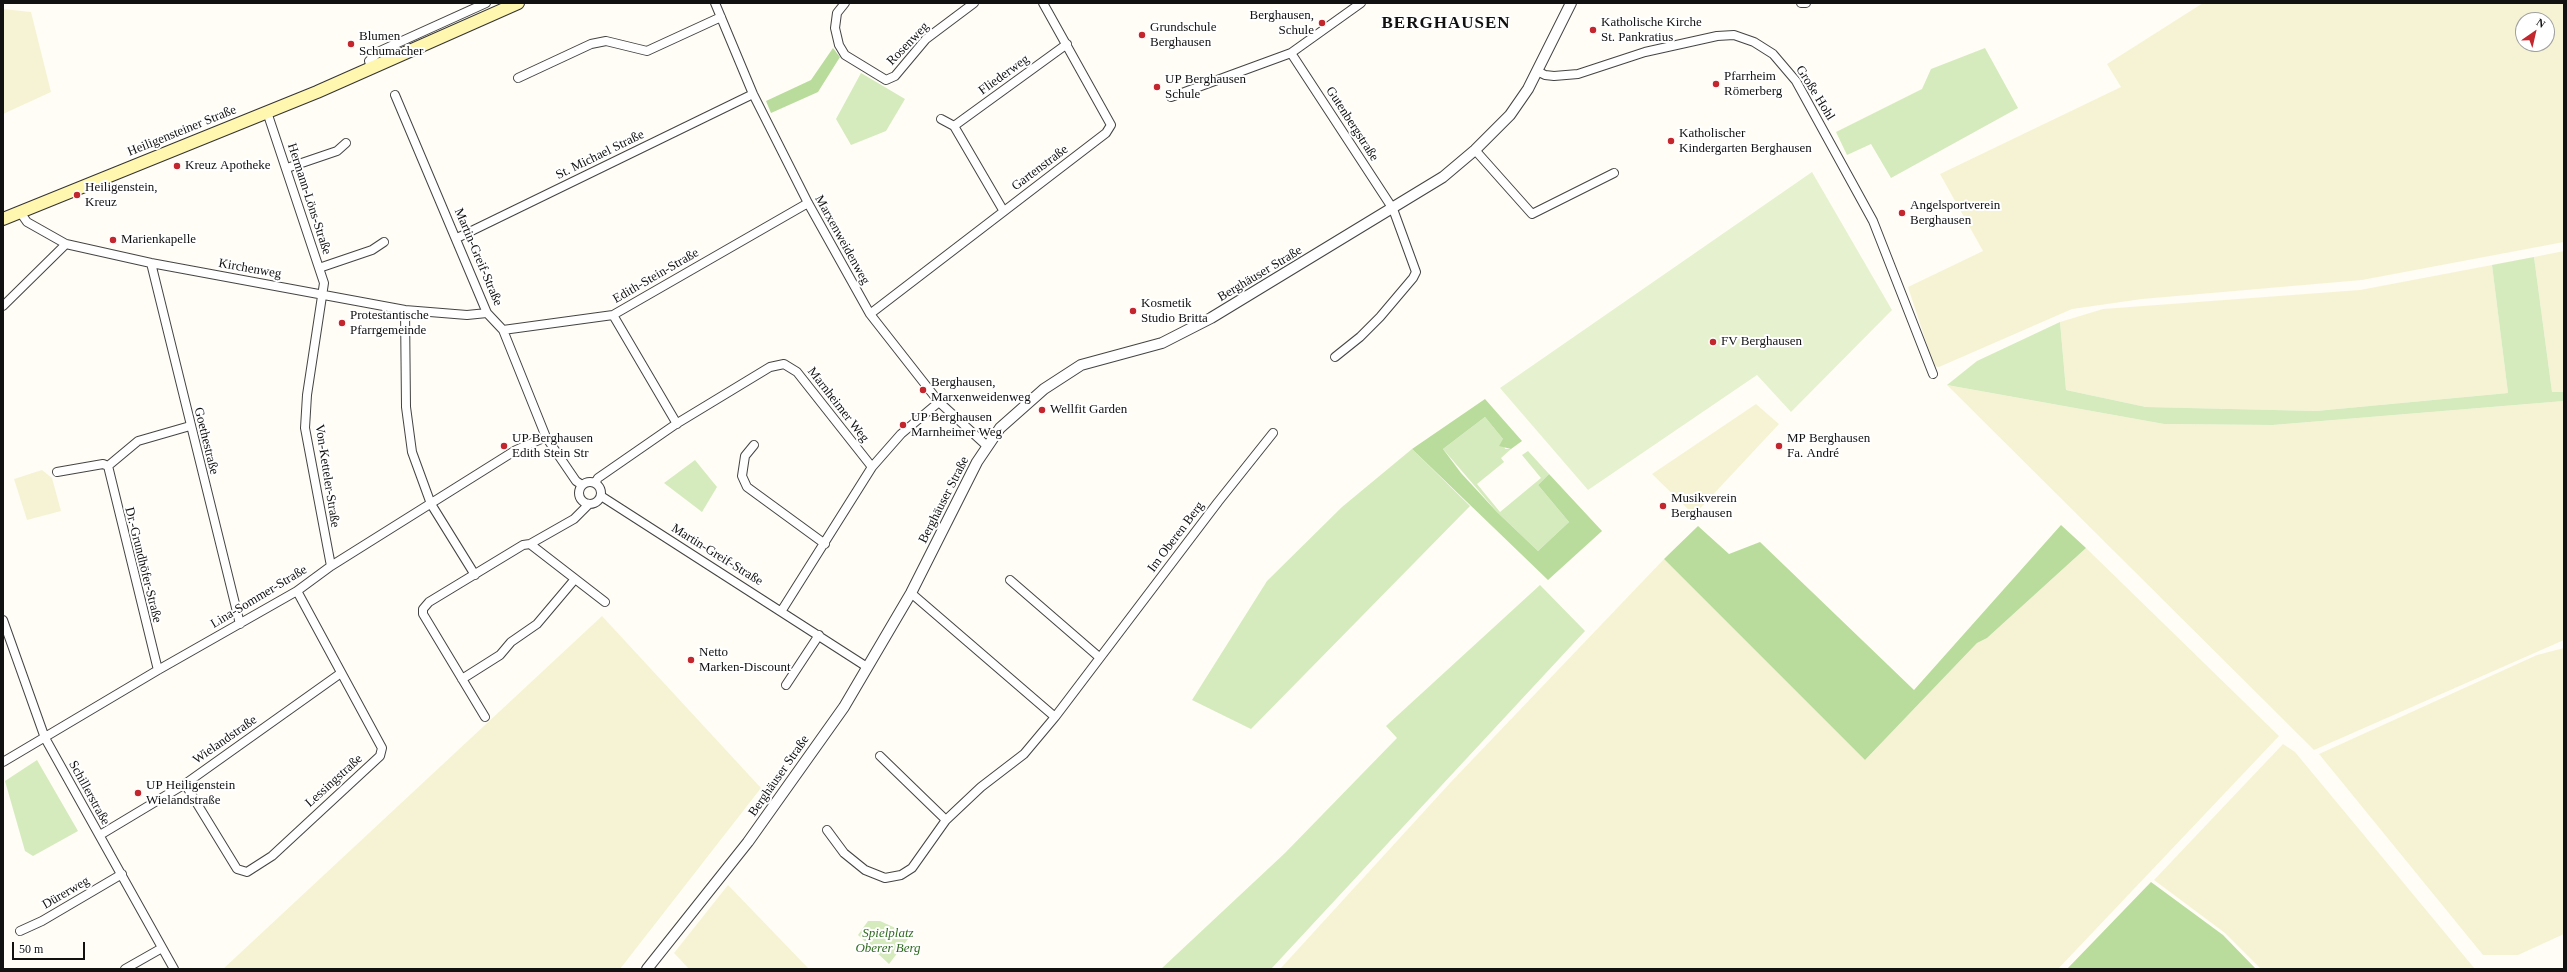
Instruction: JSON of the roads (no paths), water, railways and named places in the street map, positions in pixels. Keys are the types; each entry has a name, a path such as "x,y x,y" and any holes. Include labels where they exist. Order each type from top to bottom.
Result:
{"main road":[{"name":"Heiligensteiner Straße","path":"3,219 268,112 518,3"}],"street":[{"path":"371,68 369,61 380,51 486,3"},
{"name":"Marxenweidenweg","path":"715,3 753,94 808,203 870,314 939,402 987,446"},
{"name":"Rosenweg","path":"845,3 837,13 835,28 839,45 845,55 886,80 895,76 926,39 974,3"},
{"name":"Gartenstraße","path":"870,314 1003,210 1106,133 1111,124 1043,3"},
{"path":"1171,97 1291,53 1361,3"},
{"name":"Berghäuser Straße","path":"647,969 748,842 844,707 911,593 987,446 1004,424 1044,389 1081,365 1169,339 1256,292 1443,177 1475,150 1510,115 1528,89 1536,70 1572,3"},
{"path":"1801,3 1806,3"},
{"path":"518,78 591,44 606,41 647,51 721,17"},
{"name":"Große Hohl","path":"1536,70 1545,75 1554,76 1578,74 1645,52 1717,36 1734,35 1754,42 1773,54 1796,81 1873,222 1934,374"},
{"name":"Fliederweg","path":"954,126 1067,44"},
{"name":"Gutenbergstraße","path":"1291,53 1393,209 1416,272 1413,278 1380,317 1360,337 1335,357"},
{"name":"St. Michael Straße","path":"457,238 753,94"},
{"name":"Martin-Greif-Straße","path":"395,95 457,238 487,313 503,330 546,438 576,481 582,485"},
{"name":"Hermann-Löns-Straße","path":"268,112 319,268 324,294"},
{"path":"942,119 954,126 1003,210"},
{"path":"287,168 337,151 346,143"},
{"path":"1475,150 1532,214 1614,173"},
{"name":"Edith-Stein-Straße","path":"503,330 613,315 808,203"},
{"name":"Kirchenweg","path":"20,212 27,222 66,244 151,263 405,310 467,315 487,313"},
{"path":"319,268 372,250 384,242"},
{"path":"3,306 66,244"},
{"name":"Goethestraße","path":"151,263 240,624"},
{"name":"Von-Ketteler-Straße","path":"324,294 307,395 305,428 331,566"},
{"path":"405,310 406,407 412,452 432,504 475,575"},
{"path":"613,315 677,424"},
{"name":"Marnheimer Weg","path":"595,483 598,478 677,424 770,367 784,364 797,372 872,467"},
{"path":"782,610 872,467 901,434 939,402"},
{"path":"58,472 103,464 108,466 138,441 190,426"},
{"name":"Im Oberen Berg","path":"827,830 844,852 865,870 885,878 901,875 912,868 946,820 981,787 1024,754 1056,717 1099,657 1273,434"},
{"name":"Lina-Sommer-Straße","path":"3,762 158,670 297,591 331,566 516,450 546,438"},
{"path":"754,445 745,456 744,462 742,476 747,487 824,544"},
{"name":"Dr.-Grundhöfer-Straße","path":"108,466 158,670"},
{"path":"485,717 423,614 423,609 429,602 523,545 530,544 574,519 589,504 597,502 601,496 600,489 595,483 587,482 582,485 579,491 580,498 589,504"},
{"name":"Martin-Greif-Straße","path":"601,496 782,610 867,667"},
{"path":"530,544 605,602"},
{"path":"462,680 500,655 512,642 537,624 575,579"},
{"path":"1010,580 1099,657"},
{"name":"Lessingstraße","path":"185,784 236,870 247,872 272,856 380,756 382,748 297,591"},
{"path":"911,593 1056,717"},
{"name":"Schillerstraße","path":"3,620 45,738 174,969"},
{"path":"786,685 819,635"},
{"name":"Wielandstraße","path":"100,835 185,784 341,673"},
{"path":"880,756 946,820"},
{"name":"Dürerweg","path":"20,931 42,921 122,874"},
{"path":"125,969 162,948"}],"place":[{"name":"Berghausen, Schule","path":"1322,23"},
{"name":"Katholische Kirche St. Pankratius","path":"1593,30"},
{"name":"Grundschule Berghausen","path":"1142,35"},
{"name":"Blumen Schumacher","path":"351,44"},
{"name":"Pfarrheim Römerberg","path":"1716,84"},
{"name":"UP Berghausen Schule","path":"1157,87"},
{"name":"Katholischer Kindergarten Berghausen","path":"1671,141"},
{"name":"Kreuz Apotheke","path":"177,166"},
{"name":"Heiligenstein, Kreuz","path":"77,195"},
{"name":"Angelsportverein Berghausen","path":"1902,213"},
{"name":"Marienkapelle","path":"113,240"},
{"name":"Kosmetik Studio Britta","path":"1133,311"},
{"name":"Protestantische Pfarrgemeinde","path":"342,323"},
{"name":"FV Berghausen","path":"1713,342"},
{"name":"Berghausen, Marxenweidenweg","path":"923,390"},
{"name":"Wellfit Garden","path":"1042,410"},
{"name":"UP Berghausen Marnheimer Weg","path":"903,425"},
{"name":"UP Berghausen Edith Stein Str","path":"504,446"},
{"name":"MP Berghausen Fa. André","path":"1779,446"},
{"name":"Musikverein Berghausen","path":"1663,506"},
{"name":"Netto Marken-Discount","path":"691,660"},
{"name":"UP Heiligenstein Wielandstraße","path":"138,793"}],"district":[{"name":"BERGHAUSEN","path":"1446,24"}],"park label":[{"name":"Spielplatz Oberer Berg","path":"888,942"}]}
